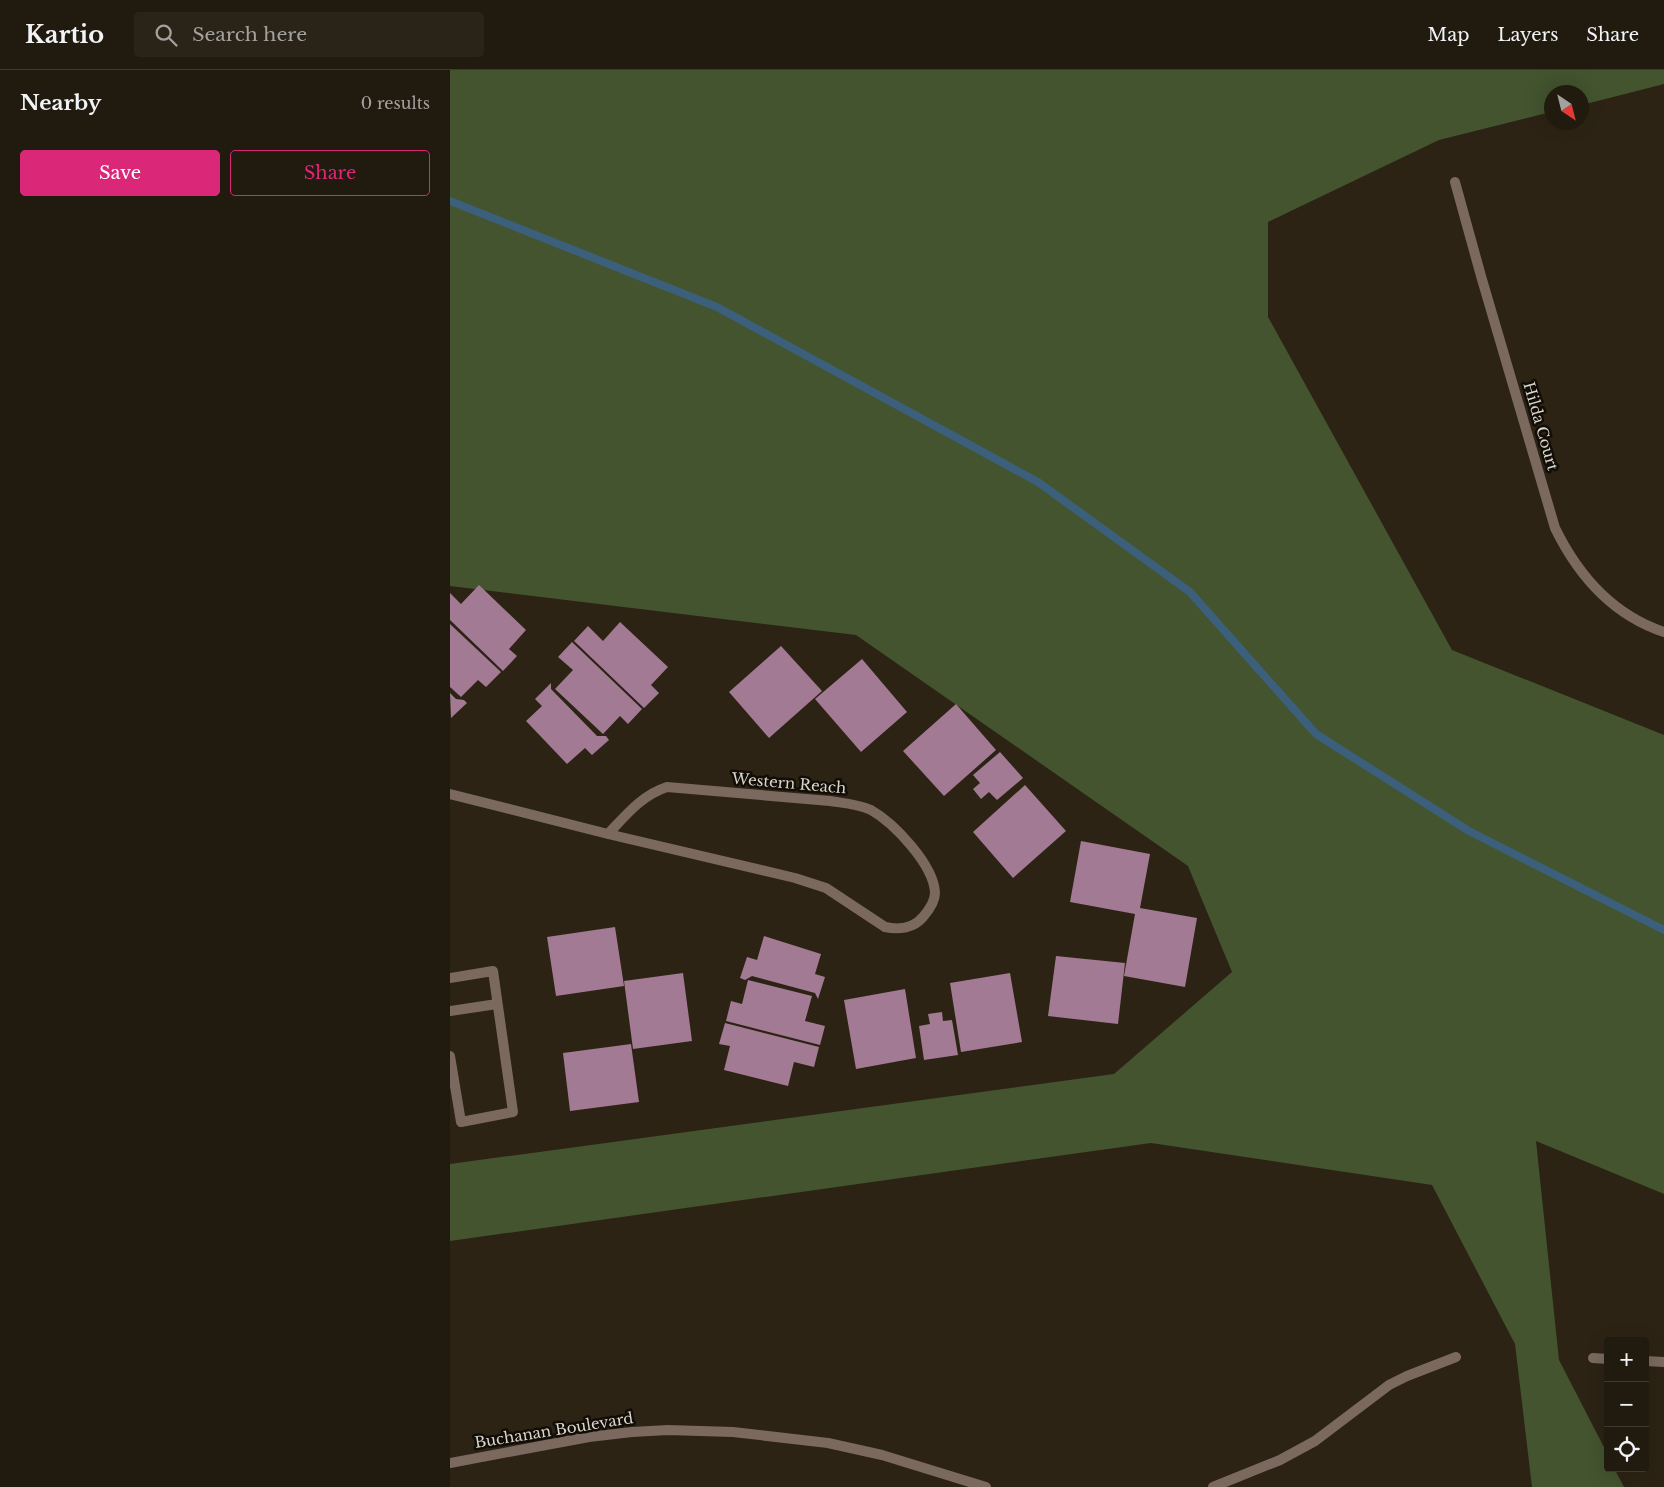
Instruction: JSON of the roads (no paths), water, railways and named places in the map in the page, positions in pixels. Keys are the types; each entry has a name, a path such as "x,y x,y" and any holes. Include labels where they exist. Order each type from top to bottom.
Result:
{"street":[{"name":"Hilda Court","path":"1455,182 1555,528 1565,549 1590,582 1617,608 1639,622 1664,632"},
{"name":"Western Reach","path":"450,794 608,834 795,878 826,888 885,928 897,929 911,926 921,919 930,908 935,894 931,876 914,849 892,825 870,810 854,804 667,787 645,797 608,834"},
{"path":"450,978 493,971 514,1112 461,1122 450,1056"},
{"path":"450,1011 497,1004"},
{"path":"1213,1487 1294,1453 1315,1441 1389,1385 1456,1357"},
{"path":"1593,1358 1604,1359"},
{"path":"1649,1361 1664,1362"},
{"name":"Buchanan Boulevard","path":"450,1463 580,1438 632,1432 668,1430 733,1432 828,1443 882,1455 986,1487"}],"waterway":[{"path":"450,201 717,307 1038,482 1190,592 1316,734 1469,831 1664,930"}]}
